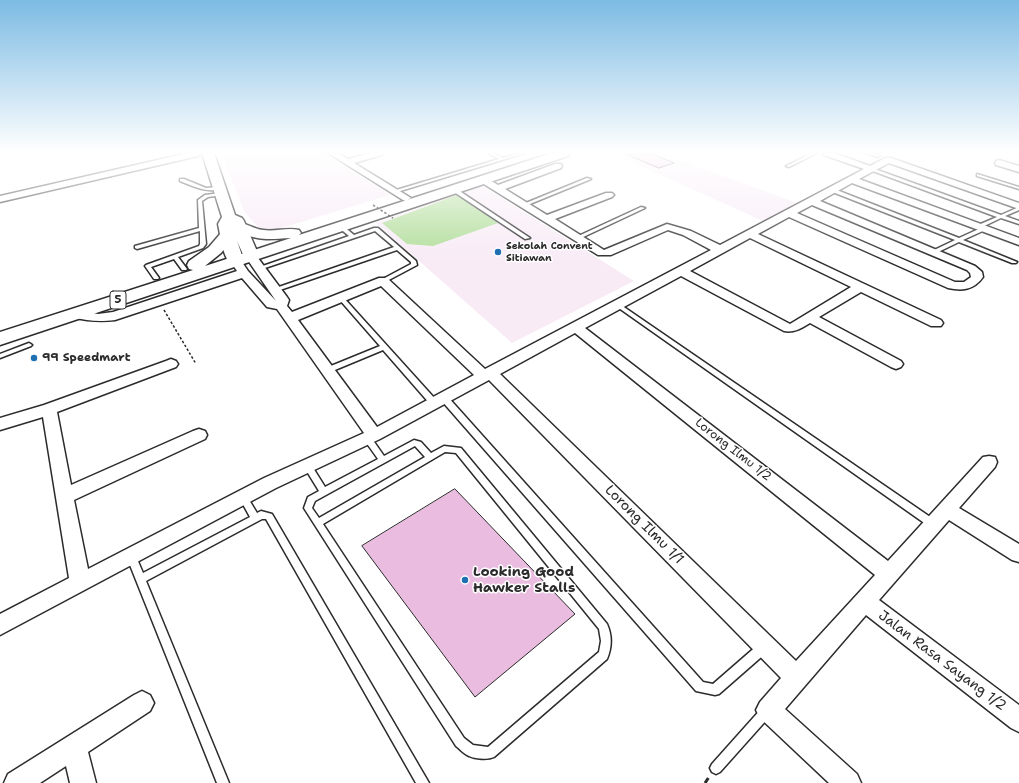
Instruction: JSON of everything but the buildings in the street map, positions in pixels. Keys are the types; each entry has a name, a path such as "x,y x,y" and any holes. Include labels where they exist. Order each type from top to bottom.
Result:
{"highway":[{"name":"5","path":"0,329 156,278 185,264 245,260 295,232 420,190"},
{"path":"407,194 428,190"},
{"name":"5","path":"0,339 245,260 340,226 451,190"},
{"path":"185,264 215,250 232,227 261,236 295,232"}],"street":[{"path":"0,199 41,190"},
{"path":"399,190 407,194"},
{"path":"500,190 600,252 607,253 667,227 679,230 720,250"},
{"path":"0,625 243,497 370,436 488,375 832,190"},
{"path":"878,190 1019,242"},
{"path":"970,190 1019,207"},
{"path":"220,191 245,260 271,304 281,306 328,370 370,436"},
{"path":"546,219 609,195"},
{"path":"789,213 952,285 963,287 972,284 977,277 976,272 971,268 932,253 812,201"},
{"path":"749,234 936,324"},
{"path":"245,260 283,300 281,306"},
{"path":"77,314 98,318 115,316 160,302 245,260"},
{"path":"681,271 785,327 794,327 860,287"},
{"path":"290,318 383,281"},
{"name":"Lorong Ilmu 1/1","path":"383,281 488,375 797,678"},
{"path":"810,318 896,364"},
{"name":"Lorong Ilmu 1/2","path":"576,327 889,574"},
{"path":"0,424 49,409 171,364"},
{"path":"49,409 80,582"},
{"path":"65,496 199,435"},
{"path":"848,783 768,710 989,462"},
{"path":"946,510 1019,554"},
{"name":"Jalan Rasa Sayang 1/2","path":"864,602 1019,720"},
{"path":"17,783 142,703"},
{"path":"74,747 83,783"}],"lane":[{"path":"210,190 220,191"},
{"path":"407,194 420,190"},
{"path":"454,190 527,238"},
{"path":"523,205 563,190"},
{"path":"832,190 1014,262"},
{"path":"927,190 1019,223"},
{"path":"185,264 203,244 200,200 220,191"},
{"path":"932,253 958,241 1019,207"},
{"path":"577,238 643,208"},
{"path":"340,226 353,237"},
{"path":"137,247 202,229"},
{"path":"245,260 353,237 376,229 411,259 414,265 383,281"},
{"path":"275,290 397,248"},
{"path":"341,298 384,347 439,400 700,687 715,690 765,646"},
{"path":"618,305 933,525"},
{"path":"0,356 30,345"},
{"path":"328,370 384,347"},
{"path":"370,436 383,460"},
{"path":"318,523 444,449 458,450 603,627 606,638 606,647 603,655 490,753 472,751 460,742 308,508 311,499 414,443 418,444 430,457"},
{"path":"307,465 324,492"},
{"path":"243,497 256,518"},
{"path":"141,578 261,515 269,516 423,783"},
{"path":"131,555 223,783"},
{"path":"716,768 768,710"}],"path":[{"path":"372,205 393,218"},
{"path":"160,302 196,364"}],"shaded area":[{"path":"236,190 381,190 390,195 275,230 267,230 258,227 245,213"},
{"name":"Sekolah Convent Sitiawan","path":"468,190 488,190 634,281 512,343 376,223"},
{"path":"693,190 760,190 797,203 763,221"}],"green space":[{"path":"457,195 498,223 433,246 407,244 382,223"}],"place":[{"name":"Sekolah Convent Sitiawan","path":"498,252"},
{"name":"99 Speedmart","path":"34,358"},
{"name":"Looking Good Hawker Stalls","path":"465,580"}]}
